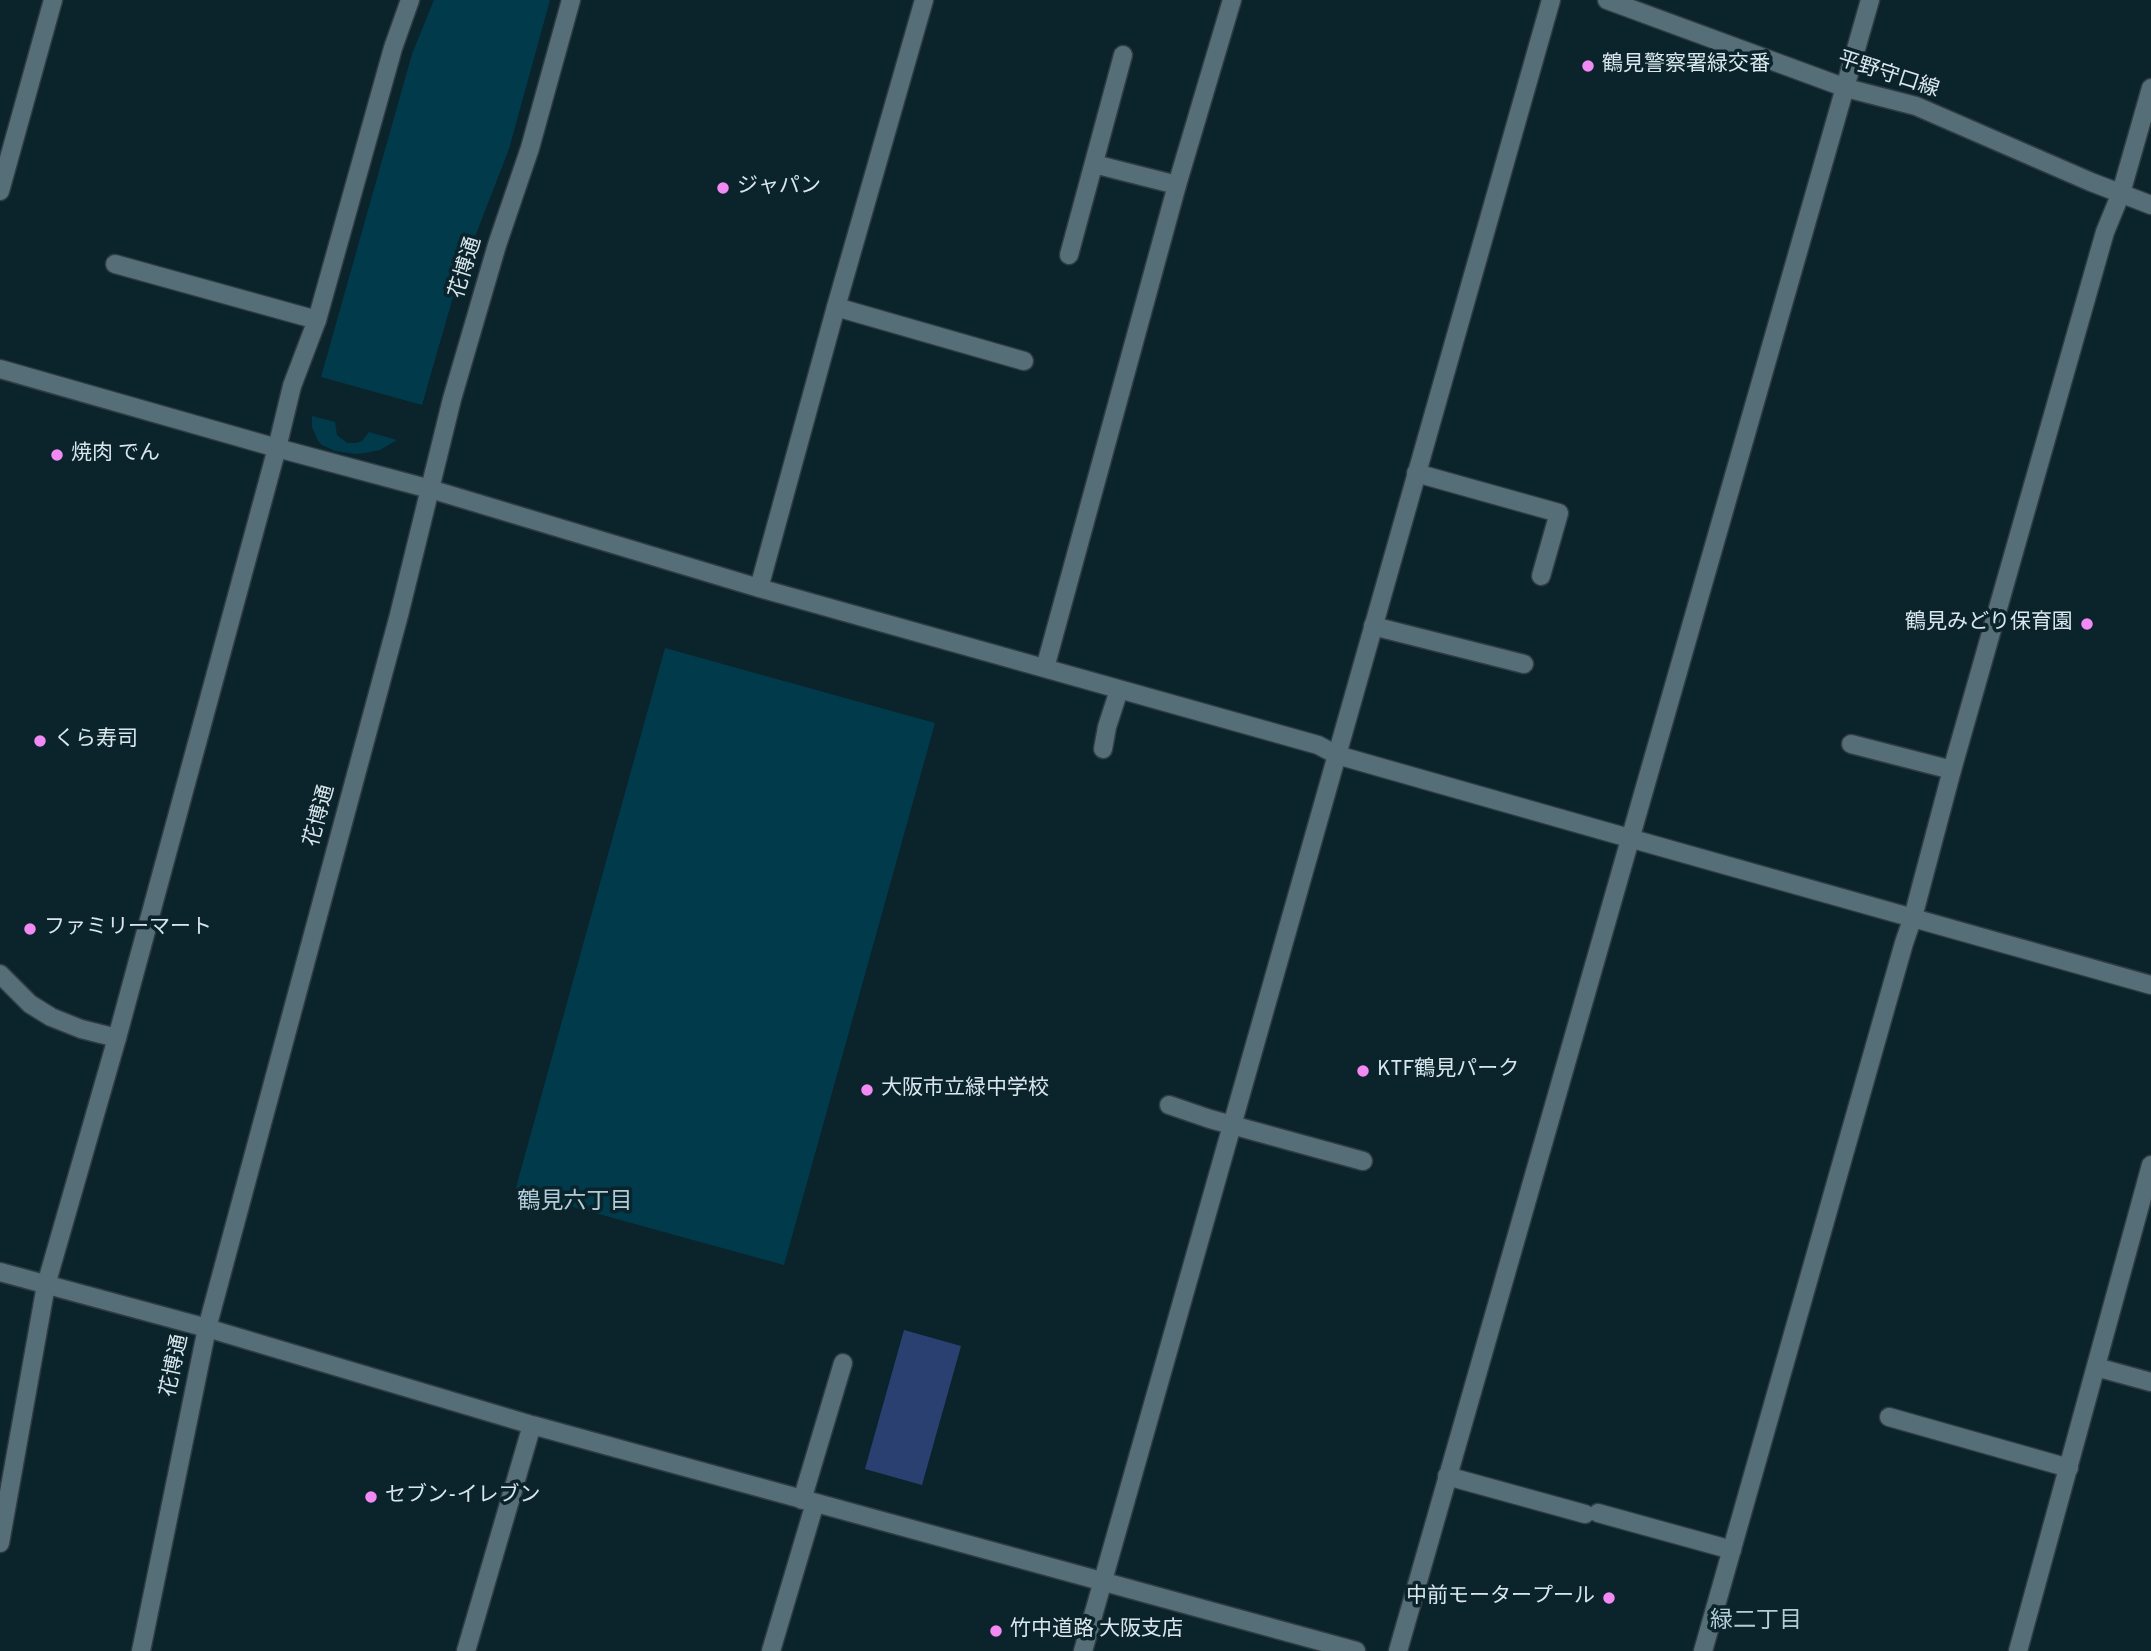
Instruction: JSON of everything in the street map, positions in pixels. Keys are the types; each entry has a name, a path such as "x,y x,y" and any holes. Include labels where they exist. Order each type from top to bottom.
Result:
{"street":[{"path":"0,191 52,0"},
{"path":"0,1543 46,1285 117,1038 292,386 317,320 393,48 410,0"},
{"name":"花博通","path":"141,1651 207,1328 396,628 452,399 497,244 530,148 571,0"},
{"path":"760,588 836,307 924,0"},
{"path":"1045,668 1177,185 1232,0"},
{"path":"1083,1651 1551,0"},
{"name":"平野守口線","path":"1607,0 1846,88 1916,106 2151,205"},
{"path":"1398,1651 1870,0"},
{"path":"1069,255 1123,55"},
{"path":"1703,1651 2105,232 2121,193 2151,88"},
{"path":"1094,164 1177,185"},
{"path":"114,264 317,320"},
{"path":"836,307 1024,361"},
{"path":"0,369 430,489 760,588 1318,745 1337,755 2151,985"},
{"path":"1416,473 1559,513 1541,576"},
{"path":"1373,626 1524,664"},
{"path":"1103,749 1119,690"},
{"path":"1851,744 1952,770"},
{"path":"0,974 30,1004 51,1017 80,1029 117,1038"},
{"path":"1169,1105 1363,1161"},
{"path":"2018,1651 2151,1166"},
{"path":"0,1272 207,1328 532,1425 1103,1582 1317,1646 1356,1651"},
{"path":"771,1651 844,1363"},
{"path":"2096,1367 2151,1382"},
{"path":"1889,1417 2069,1468"},
{"path":"466,1651 532,1425"},
{"path":"1447,1476 1732,1550"}],"shaded area":[{"path":"434,0 550,0 509,149 457,283 422,405 321,377 412,54"},
{"path":"312,416 335,422 337,435 347,443 362,441 369,432 397,440 380,450 365,453 335,451 318,441 312,427"},
{"path":"665,648 935,723 784,1265 515,1191"}],"water":[{"path":"904,1330 961,1346 922,1485 865,1469"}],"place":[{"name":"鶴見警察署緑交番","path":"1588,66"},
{"name":"ジャパン","path":"723,188"},
{"name":"焼肉 でん","path":"57,455"},
{"name":"鶴見みどり保育園","path":"2087,624"},
{"name":"くら寿司","path":"40,741"},
{"name":"ファミリーマート","path":"30,929"},
{"name":"KTF鶴見パーク","path":"1363,1071"},
{"name":"大阪市立緑中学校","path":"867,1090"},
{"name":"セブン-イレブン","path":"371,1497"},
{"name":"中前モータープール","path":"1609,1598"},
{"name":"竹中道路 大阪支店","path":"996,1631"}],"district":[{"name":"鶴見六丁目","path":"575,1203"},
{"name":"緑二丁目","path":"1756,1622"}]}
